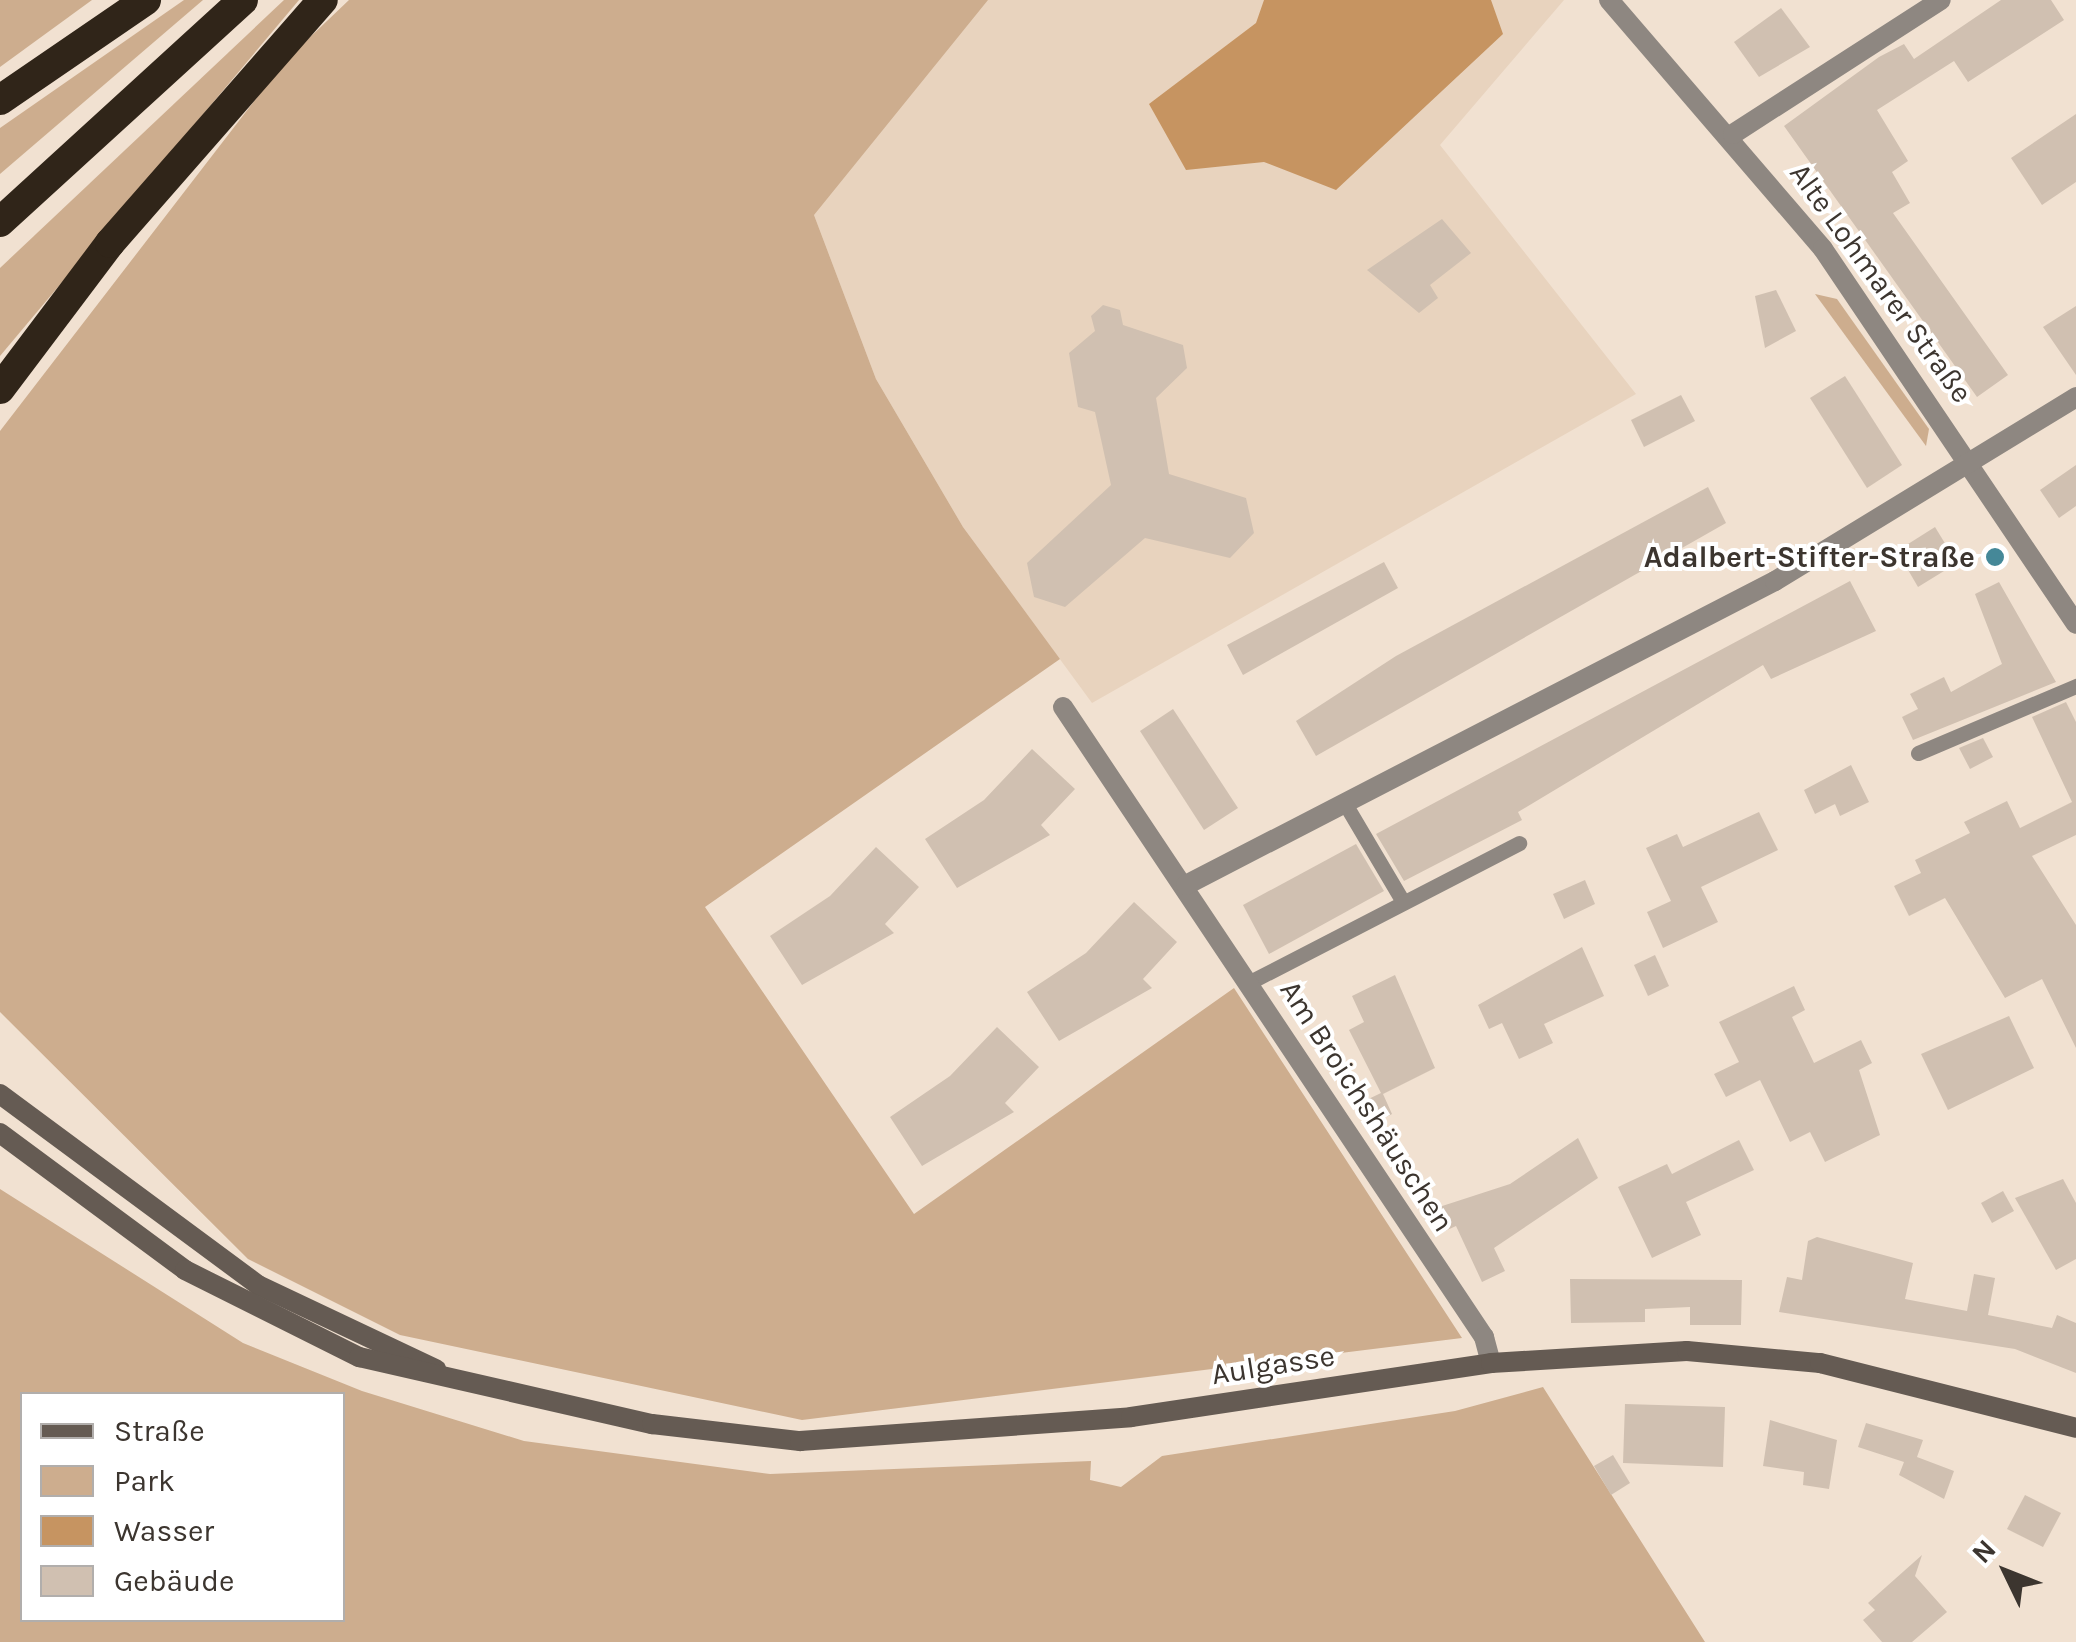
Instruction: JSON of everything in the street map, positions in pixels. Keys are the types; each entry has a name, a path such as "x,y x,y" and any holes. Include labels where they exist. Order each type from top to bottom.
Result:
{"highway":[{"path":"0,100 146,0"},
{"path":"0,222 244,0"},
{"path":"0,389 110,244 323,0"}],"main road":[{"path":"0,1094 258,1285 475,1387"},
{"path":"0,1133 120,1226 248,1306 359,1357 475,1387"},
{"name":"Aulgasse","path":"475,1387 652,1424 800,1442 1131,1417 1491,1363 1750,1354 1952,1390 2076,1428"}],"street":[{"name":"Alte Lohmarer Straße","path":"1609,0 1733,134 1976,464 2076,624"},
{"path":"1733,134 1941,0"},
{"path":"1186,885 1774,581 1976,464 2076,397"},
{"name":"Am Broichshäuschen","path":"1063,707 1186,885 1484,1338 1491,1363"}],"lane":[{"path":"1918,754 2076,686"},
{"path":"1344,802 1402,900"},
{"path":"1250,982 1518,843"}],"shaded area":[{"path":"847,0 1564,0 1440,145 1636,394 1092,703 963,527 876,379 814,215"}],"green space":[{"path":"0,0 92,0 0,67"},
{"path":"184,0 203,0 0,174 0,128"},
{"path":"284,0 299,0 0,356 0,268"},
{"path":"349,0 988,0 814,215 876,379 963,527 1060,659 705,907 914,1214 1234,988 1462,1338 802,1420 400,1335 248,1259 0,1012 0,431 285,61"},
{"path":"1815,294 1837,299 1929,429 1926,446"},
{"path":"0,1189 243,1343 362,1391 524,1441 770,1474 1091,1461 1090,1480 1121,1487 1162,1456 1455,1411 1543,1387 1705,1642 0,1642"}],"water":[{"path":"1264,0 1491,0 1503,34 1336,190 1264,162 1186,170 1149,104 1256,23"}],"building":[{"path":"2001,0 2051,0 2064,20 1968,82 1954,61 1877,110 1908,161 1892,172 1910,203 1893,213 2008,375 1977,397 1784,126 1879,57 1904,44 1914,59"},
{"path":"1781,8 1810,47 1759,77 1734,42"},
{"path":"2076,114 2076,182 2042,205 2011,158"},
{"path":"1442,219 1471,253 1430,285 1438,298 1419,313 1367,270"},
{"path":"1776,290 1796,331 1765,348 1755,296"},
{"path":"1103,305 1120,310 1123,325 1183,345 1187,368 1156,398 1169,474 1246,498 1254,533 1230,558 1145,538 1065,607 1034,597 1027,563 1111,485 1095,412 1078,407 1069,353 1095,331 1091,316"},
{"path":"2076,306 2076,375 2043,327"},
{"path":"1845,376 1902,465 1867,488 1810,398"},
{"path":"1681,395 1695,421 1644,447 1631,420"},
{"path":"2076,465 2076,506 2059,518 2040,490"},
{"path":"1708,487 1726,523 1316,756 1296,721 1396,656"},
{"path":"1935,527 1957,563 1918,587 1897,551"},
{"path":"1384,562 1398,588 1243,675 1227,645"},
{"path":"1850,581 1876,631 1771,679 1763,665 1518,812 1522,820 1404,881 1376,834"},
{"path":"1999,582 2056,682 1913,740 1902,717 1918,709 1910,694 1944,677 1951,692 2002,664 1975,594"},
{"path":"2066,702 2076,722 2076,835 2032,856 2076,925 2076,1048 2042,979 2005,998 1945,898 1909,916 1894,886 1921,873 1915,860 1970,833 1964,822 2007,801 2020,828 2072,802 2032,717"},
{"path":"1173,709 1238,808 1204,830 1140,731"},
{"path":"1983,738 1993,757 1970,769 1959,748"},
{"path":"1032,749 1075,789 1041,825 1050,835 957,888 925,839 984,800"},
{"path":"1851,765 1869,802 1840,816 1835,804 1815,814 1804,790"},
{"path":"1759,812 1778,850 1701,887 1718,922 1663,948 1647,912 1671,901 1646,848 1677,834 1683,847"},
{"path":"1356,844 1384,891 1269,954 1243,905"},
{"path":"876,847 919,887 885,924 894,933 802,985 770,936 830,896"},
{"path":"1585,880 1595,904 1564,919 1553,894"},
{"path":"1134,902 1177,942 1143,979 1152,988 1059,1041 1027,992 1086,953"},
{"path":"1582,947 1604,996 1544,1024 1553,1043 1519,1059 1502,1023 1489,1029 1478,1005"},
{"path":"1655,955 1669,986 1648,996 1634,965"},
{"path":"1395,975 1435,1068 1383,1094 1392,1114 1371,1125 1358,1104 1381,1093 1349,1030 1364,1022 1352,996"},
{"path":"1794,986 1805,1010 1792,1017 1814,1063 1861,1040 1872,1063 1859,1070 1880,1135 1825,1162 1810,1132 1790,1142 1760,1080 1726,1097 1714,1074 1739,1062 1719,1022"},
{"path":"2009,1016 2034,1068 1948,1110 1921,1054"},
{"path":"997,1027 1039,1067 1005,1103 1014,1112 922,1166 890,1117 950,1076"},
{"path":"1578,1138 1598,1178 1494,1248 1505,1271 1482,1282 1456,1226 1443,1232 1433,1209 1510,1184"},
{"path":"1739,1140 1754,1170 1686,1202 1701,1235 1652,1258 1618,1187 1667,1164 1672,1174"},
{"path":"2063,1179 2076,1203 2076,1259 2056,1270 2015,1198"},
{"path":"2003,1191 2014,1211 1992,1223 1981,1203"},
{"path":"1817,1237 1913,1263 1905,1299 1967,1311 1974,1274 1995,1278 1988,1315 2052,1328 2057,1315 2076,1323 2076,1373 2015,1349 1779,1312 1787,1277 1802,1280 1808,1241"},
{"path":"1570,1279 1742,1280 1741,1325 1690,1325 1690,1307 1645,1309 1645,1322 1571,1323"},
{"path":"1625,1404 1725,1407 1723,1467 1623,1463"},
{"path":"1770,1420 1837,1440 1829,1489 1803,1485 1804,1472 1763,1466"},
{"path":"1866,1423 1923,1440 1917,1457 1954,1471 1944,1499 1899,1475 1904,1462 1858,1447"},
{"path":"1613,1455 1630,1483 1611,1495 1594,1466"},
{"path":"2025,1495 2061,1513 2043,1547 2007,1529"},
{"path":"1922,1555 1915,1576 1947,1612 1912,1642 1882,1642 1863,1620 1875,1610 1868,1603"}],"place":[{"name":"Adalbert-Stifter-Straße","path":"1995,557"}]}
